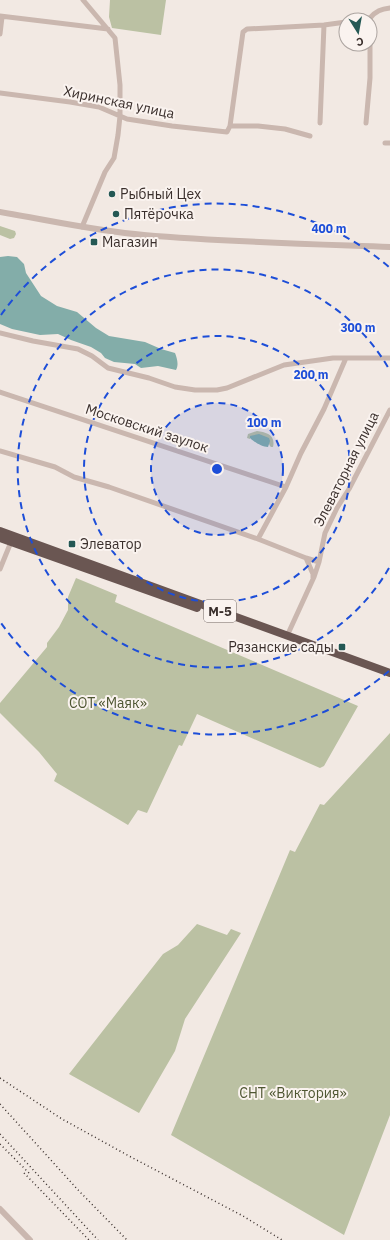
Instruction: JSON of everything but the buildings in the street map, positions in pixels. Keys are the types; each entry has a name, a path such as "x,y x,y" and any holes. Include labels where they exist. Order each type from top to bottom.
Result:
{"highway":[{"name":"М-5","path":"0,530 390,673"},
{"name":"М-5","path":"0,538 285,639 390,678"}],"street":[{"path":"82,227 105,172 114,158 120,116 120,85 115,38 83,0"},
{"path":"376,12 381,9 390,8"},
{"path":"0,34 1,16 108,29"},
{"path":"230,126 243,32 247,29 338,23"},
{"path":"320,123 324,25"},
{"path":"366,123 370,78 370,52"},
{"name":"Хиринская улица","path":"0,93 98,107 127,119 200,130 227,132 230,126 285,129 310,136"},
{"path":"0,212 82,227 143,235 230,241 390,247"},
{"path":"0,333 33,341 78,349 92,356 108,368 149,378 174,387 195,390 217,390 227,388 284,366 333,358 390,358"},
{"path":"258,539 286,487 301,453 324,409 346,358"},
{"name":"Московский заулок","path":"0,392 286,487"},
{"name":"Элеваторная улица","path":"287,636 314,579 325,533 390,410"},
{"path":"0,451 55,467 74,477 109,487 319,562"},
{"path":"0,569 10,542"},
{"path":"306,558 314,579"},
{"path":"0,1209 30,1240"}],"green space":[{"path":"110,0 166,0 161,35 112,28 109,17"},
{"path":"0,226 15,231 16,234 14,238 10,239 0,235"},
{"path":"257,431 267,433 272,437 274,443 273,447 250,436 250,439 247,438 248,434"},
{"name":"СОТ «Маяк»","path":"76,578 117,595 115,602 358,706 324,766 320,768 197,714 182,746 179,745 147,813 138,810 128,825 54,781 57,774 39,752 0,713 0,703 47,647 47,643 59,627 68,610 68,597"},
{"name":"СНТ «Виктория»","path":"390,733 390,1115 344,1235 171,1135 290,850 295,852 320,804 324,805"},
{"path":"197,924 227,935 231,929 241,933 185,1019 175,1051 139,1113 69,1074 163,954 178,945"}],"water":[{"path":"0,257 17,257 24,264 26,273 41,296 57,306 77,312 96,328 109,336 145,342 175,353 178,364 176,370 158,366 141,368 135,364 114,362 105,358 101,353 91,347 58,334 40,335 12,329 0,324"},
{"path":"259,434 269,438 270,441 268,447 258,444 250,438 250,436"}],"railway":[{"path":"0,1078 62,1119 243,1216 282,1240"},
{"path":"0,1104 79,1191 127,1240"},
{"path":"0,1134 98,1240"},
{"path":"0,1144 31,1175"},
{"path":"24,1173 89,1240"}],"place":[{"name":"Рыбный Цех","path":"112,194"},
{"name":"Пятёрочка","path":"116,214"},
{"name":"Магазин","path":"94,242"},
{"name":"Элеватор","path":"72,544"},
{"name":"Рязанские сады","path":"342,647"}]}
